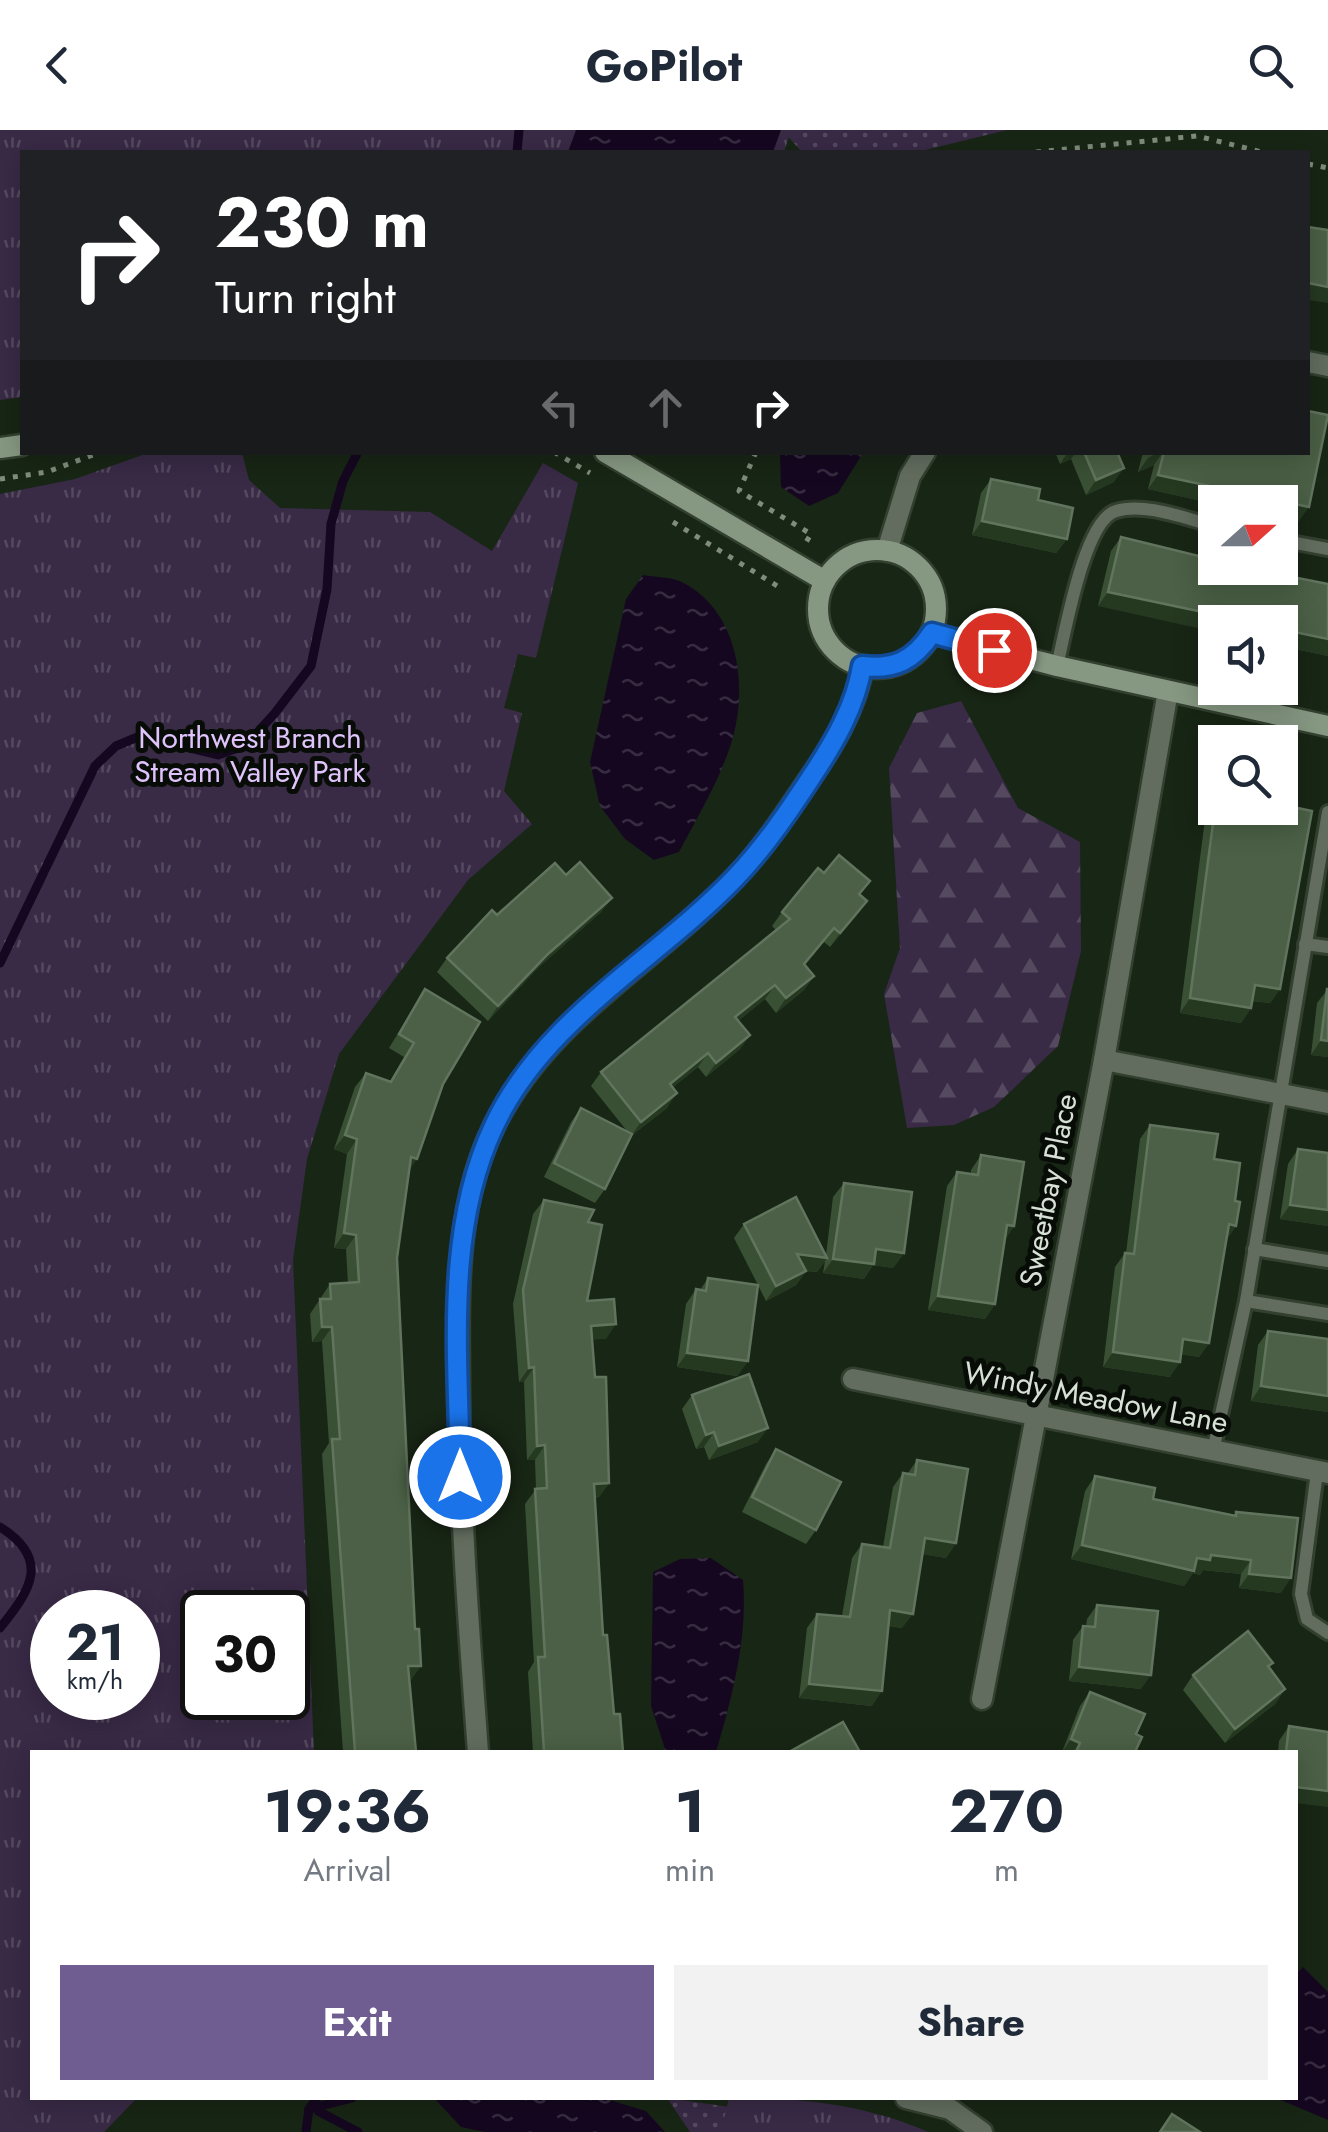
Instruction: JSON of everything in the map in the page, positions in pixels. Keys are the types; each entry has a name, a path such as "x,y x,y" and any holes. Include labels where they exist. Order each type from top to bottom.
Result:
{"street":[{"path":"610,455 825,581"},
{"path":"887,551 910,476 922,455"},
{"path":"887,551 904,556 929,581 936,616 932,633 910,658 896,666 862,666 833,648 823,633 818,616 825,581 851,556 887,551"},
{"path":"932,633 1056,666 1328,726"},
{"path":"478,1750 460,1512 458,1265 470,1190 494,1125 536,1055 735,878 828,752 859,687 862,666"},
{"name":"Sweetbay Place","path":"982,1699 1104,1060 1168,691"},
{"path":"1104,1060 1279,1097 1328,1103"},
{"name":"Windy Meadow Lane","path":"852,1379 1322,1472"},
{"path":"913,2100 950,2110 982,2132"}],"lane":[{"path":"1056,666 1094,526 1113,511 1140,508 1198,522"},
{"path":"1298,543 1328,549"},
{"path":"1214,1451 1246,1302 1305,944 1322,883 1328,812"},
{"path":"1305,944 1328,947"},
{"path":"1254,1249 1328,1261"},
{"path":"1246,1302 1328,1314"},
{"path":"1322,1472 1301,1594 1307,1619 1328,1633"}],"path":[{"path":"1056,150 1196,136 1254,150"},
{"path":"0,480 47,472 93,455"},
{"path":"559,455 596,477"},
{"path":"755,455 739,491 810,534"},
{"path":"671,521 779,588"}],"green space":[{"path":"0,130 791,130 785,150 20,150 20,397 0,400"},
{"path":"782,130 1007,130 925,150 800,150"},
{"name":"Northwest Branch Stream Valley Park","path":"142,455 243,455 249,480 280,508 430,512 492,551 543,463 578,483 536,658 518,654 504,708 522,713 504,791 532,824 468,880 339,1054 307,1159 293,1260 307,1590 180,1590 180,1720 310,1720 310,1658 314,1750 30,1750 30,2100 135,2100 104,2132 0,2132 0,494 75,479"},
{"path":"961,701 1018,808 1080,842 1081,951 1058,1046 994,1107 954,1125 907,1128 884,994 900,948 889,768 917,713"},
{"path":"668,2100 866,2126 882,2132 690,2132"},
{"path":"729,2100 790,2100 855,2109 928,2132 721,2132"}],"water":[{"path":"576,130 781,130 774,150 569,150"},
{"path":"780,455 862,455 838,493 809,506 781,487"},
{"path":"643,575 678,580 702,595 728,633 739,678 736,725 713,787 679,852 654,860 625,839 600,806 590,762 626,599"},
{"path":"711,1558 743,1580 741,1645 717,1750 665,1750 651,1706 653,1572 680,1559"},
{"path":"1303,1967 1328,1992 1328,2120 1281,2100 1298,2100 1298,1972"},
{"path":"436,2100 610,2100 646,2111 665,2132 485,2132 461,2127"}],"building":[{"path":"1310,227 1328,230 1328,287 1310,283"},
{"path":"1310,411 1328,415 1309,507 1298,505 1298,485 1205,485 1158,475 1163,455 1310,455"},
{"path":"1085,455 1118,455 1124,468 1096,480"},
{"path":"991,479 1040,489 1038,500 1073,508 1067,539 982,521"},
{"path":"1121,537 1198,556 1198,585 1298,585 1298,578 1328,584 1328,639 1298,633 1298,605 1198,605 1198,611 1108,592"},
{"path":"1298,808 1312,811 1280,989 1255,985 1251,1008 1190,998 1213,825 1298,825"},
{"path":"839,855 870,881 859,894 867,901 840,933 834,928 804,964 814,976 786,998 775,985 735,1017 750,1035 716,1063 708,1053 670,1084 677,1093 641,1122 601,1072 790,919 782,912 818,868 824,873"},
{"path":"580,862 612,898 548,954 498,1006 447,958 492,910 497,915 555,863 566,875"},
{"path":"425,989 480,1022 443,1084 417,1159 411,1157 397,1258 415,1629 419,1629 421,1666 408,1666 416,1750 355,1750 332,1439 340,1439 332,1327 322,1327 320,1299 331,1299 330,1284 359,1282 356,1235 344,1233 357,1139 345,1135 366,1073 391,1082 414,1043 399,1034"},
{"path":"1328,989 1328,1041 1321,1040"},
{"path":"581,1108 632,1134 605,1189 554,1163"},
{"path":"1150,1125 1218,1134 1214,1159 1240,1163 1236,1226 1229,1224 1209,1343 1183,1339 1180,1362 1113,1352 1125,1253 1134,1254"},
{"path":"1298,1149 1328,1153 1328,1210 1290,1205"},
{"path":"981,1155 1024,1162 1014,1226 1007,1225 995,1304 938,1296 957,1172 978,1175"},
{"path":"844,1183 912,1192 904,1253 876,1249 874,1264 833,1259"},
{"path":"796,1197 827,1258 797,1254 806,1271 776,1286 744,1224"},
{"path":"544,1200 594,1210 588,1222 602,1225 587,1301 614,1299 616,1324 591,1326 595,1377 606,1377 609,1483 594,1484 603,1635 607,1635 614,1714 620,1714 623,1750 544,1750 538,1657 545,1657 535,1489 547,1488 545,1445 537,1446 534,1367 529,1368 523,1290"},
{"path":"708,1278 758,1285 748,1361 687,1353 696,1289 706,1291"},
{"path":"1268,1331 1328,1339 1328,1396 1261,1386"},
{"path":"749,1374 768,1428 719,1446 714,1432 706,1435 692,1395"},
{"path":"776,1449 841,1482 816,1530 752,1497"},
{"path":"917,1460 968,1469 956,1543 925,1538 913,1614 890,1610 882,1691 809,1684 817,1614 850,1617 862,1544 890,1548 903,1473 915,1475"},
{"path":"1095,1476 1155,1488 1153,1499 1236,1516 1236,1512 1298,1518 1291,1578 1249,1574 1251,1560 1211,1555 1210,1560 1197,1558 1194,1571 1082,1545"},
{"path":"1097,1605 1158,1611 1151,1675 1079,1667 1083,1626 1095,1627"},
{"path":"1248,1631 1273,1663 1268,1666 1285,1689 1235,1729 1193,1675"},
{"path":"1090,1692 1145,1714 1136,1734 1142,1737 1136,1750 1077,1750 1080,1743 1071,1739"},
{"path":"843,1722 859,1750 793,1750"},
{"path":"1289,1726 1328,1732 1328,1791 1298,1787 1298,1750 1286,1750"},
{"path":"1172,2114 1200,2132 1160,2132"}],"waterway":[{"path":"517,150 519,130"},
{"path":"0,963 95,766 116,746 140,736 218,755 246,745 311,666 327,589 331,524 343,481 356,455"},
{"path":"0,1527 16,1539 31,1563 27,1588 0,1628"},
{"path":"306,2131 309,2109 316,2100"},
{"path":"309,2109 344,2100"},
{"path":"318,2111 358,2132"}],"route":[{"path":"460,1477 458,1265 470,1190 494,1125 536,1055 735,878 828,752 859,687 862,666 896,666 923,647 932,633 994,650"}]}
